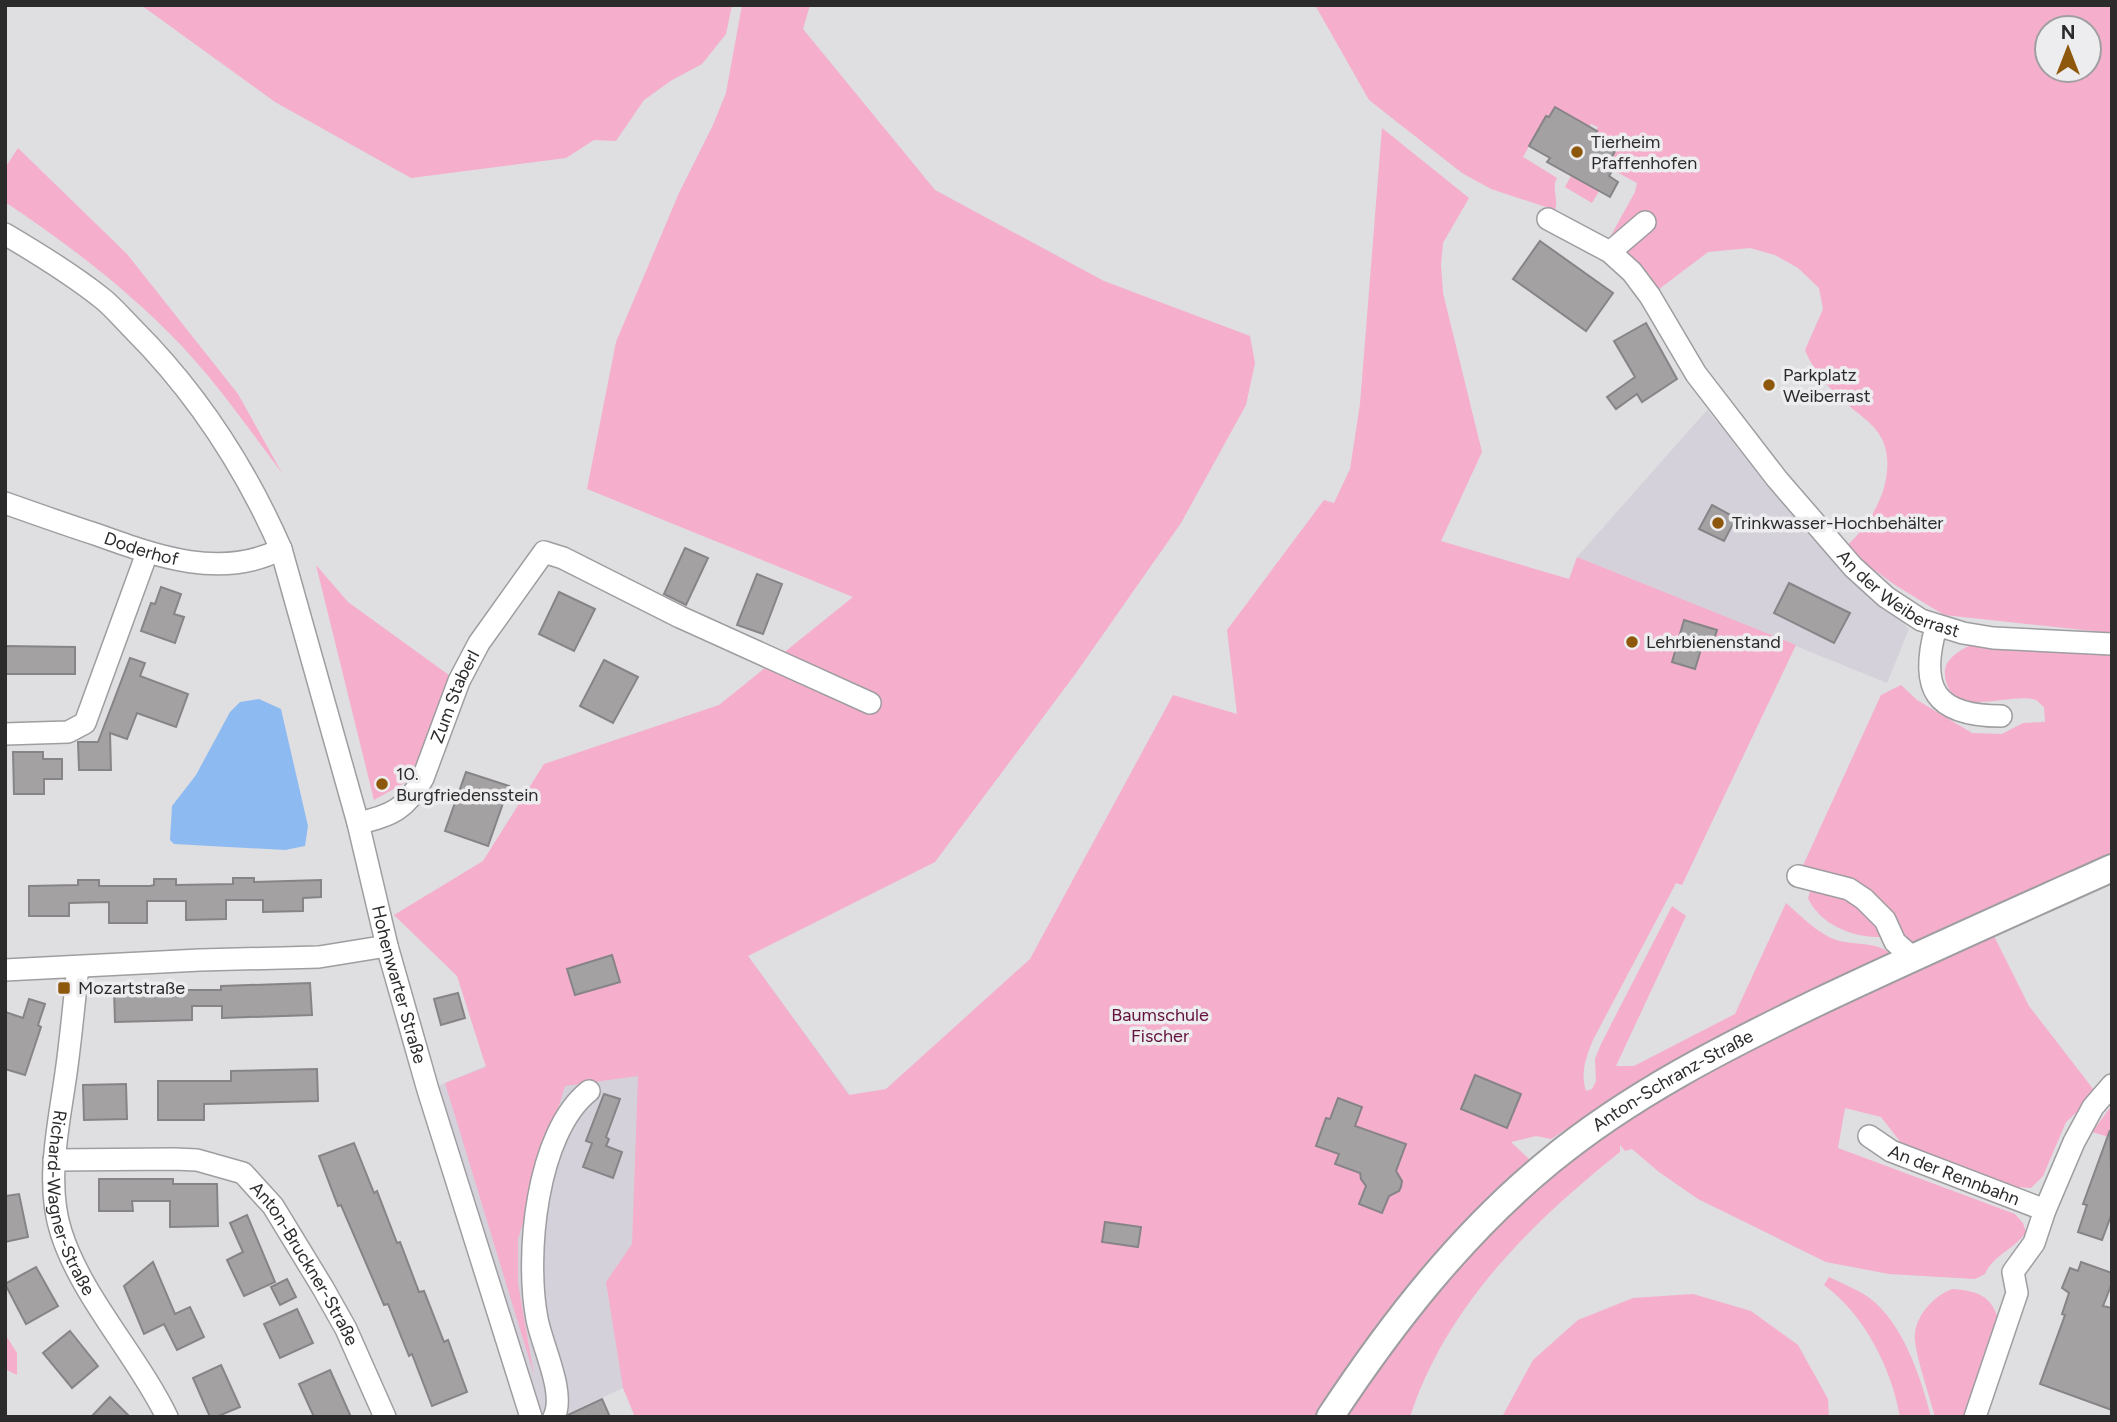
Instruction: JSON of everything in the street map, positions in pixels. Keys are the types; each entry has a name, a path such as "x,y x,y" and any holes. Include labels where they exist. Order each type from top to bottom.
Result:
{"main road":[{"name":"Anton-Schranz-Straße","path":"1330,1417 1409,1304 1495,1209 1549,1161 1601,1122 1720,1051 1912,957 2112,868"}],"street":[{"name":"An der Weiberrast","path":"1548,219 1580,234 1610,253 1632,272 1650,296 1696,373 1802,508 1853,567 1885,597 1904,611 1936,626 1993,638 2112,644"},
{"path":"1610,253 1645,222"},
{"name":"Hohenwarter Straße","path":"5,234 40,254 104,300 159,355 208,416 250,484 281,549 358,823 387,946 428,1090 531,1417"},
{"name":"Doderhof","path":"5,503 147,553 195,563 256,559 281,549"},
{"name":"Zum Staberl","path":"358,823 393,813 415,793 424,778 458,681 479,643 544,552 563,558 680,617 870,703"},
{"path":"5,734 68,732 85,723 147,553"},
{"path":"1936,626 1928,673 1935,692 1950,705 1964,711 1982,716 2001,716"},
{"path":"1798,876 1849,889 1864,899 1885,920 1895,942 1912,957"},
{"path":"5,970 319,957 387,946"},
{"name":"Richard-Wagner-Straße","path":"78,967 54,1160 56,1209 61,1232 74,1264 153,1388 167,1417"},
{"name":"An der Rennbahn","path":"1975,1417 2017,1293 2013,1272 2034,1243 2077,1135 2093,1107 2112,1085"},
{"path":"554,1417 559,1395 543,1344 533,1296 531,1269 534,1220 543,1179 557,1139 574,1104 589,1091"},
{"name":"An der Rennbahn","path":"1869,1136 1891,1152 2045,1210"},
{"name":"Anton-Bruckner-Straße","path":"54,1160 174,1158 197,1160 243,1173 273,1206 323,1288 346,1329 385,1417"}],"shaded area":[{"path":"1707,410 1771,485 1909,629 1887,683 1577,557"},
{"path":"748,956 850,1095 623,1388 560,1417 531,1417 428,1090"}],"green space":[{"path":"141,5 732,5 726,34 702,64 672,80 644,100 616,141 594,140 566,158 411,178 275,102"},
{"name":"Baumschule Fischer","path":"742,5 810,5 803,29 935,190 1104,281 1250,336 1255,363 1246,405 1181,523 1076,673 935,862 748,956 849,1095 886,1089 1030,959 1173,695 1237,714 1227,630 1324,500 1334,503 1350,469 1360,404 1382,128 1469,198 1443,243 1441,265 1443,293 1482,452 1441,541 1569,579 1577,557 1796,645 1682,885 1676,883 1593,1040 1584,1071 1586,1091 1592,1089 1596,1081 1595,1059 1601,1044 1672,906 1686,916 1616,1066 1634,1066 1735,1014 1786,903 1829,937 1842,942 1879,947 1889,953 1601,1107 1551,1139 1536,1136 1511,1142 1529,1159 1475,1217 1320,1417 635,1417 623,1388 606,1282 632,1244 638,1076 565,1086 518,1239 518,1283 534,1375 445,1083 486,1067 457,976 394,915 483,861 544,764 719,705 853,597 587,489 616,342 679,193 726,93"},
{"path":"1315,5 2112,5 2112,633 1944,615 1895,585 1844,548 1857,536 1880,499 1885,485 1887,458 1882,439 1873,427 1830,388 1808,357 1805,350 1823,309 1819,288 1798,268 1775,255 1750,248 1708,252 1650,296 1626,253 1609,239 1635,192 1637,183 1613,170 1618,161 1612,157 1617,147 1595,134 1598,127 1591,124 1583,136 1576,119 1555,107 1549,117 1546,116 1523,157 1557,178 1555,210 1491,189 1462,173 1369,100"},
{"path":"18,148 127,254 238,394 282,473 206,374 159,323 96,268 5,202 5,168"},
{"path":"1571,176 1599,191 1592,203 1565,187"},
{"path":"316,565 348,602 453,678 408,781 374,800"},
{"path":"1976,642 2112,653 2112,854 1916,946 1907,943 1890,917 1800,872 1881,695 1901,685 1917,700 1972,733 2002,734 2023,723 2045,722 2044,707 2036,700 2025,698 1970,701 1958,698 1950,690 1945,676 1947,664 1954,655"},
{"path":"1812,886 1864,901 1883,937 1861,935 1830,923 1821,916 1808,898"},
{"path":"1994,936 2029,1006 2097,1094 2066,1122 2043,1176 2031,1188 2017,1187 1902,1144 1881,1117 1845,1108 1838,1148 2015,1214 2023,1223 2026,1232 1993,1262 1985,1274 1975,1279 1889,1274 1826,1262 1698,1199 1632,1149 1625,1151 1620,1145 1620,1152 1524,1238 1469,1303 1445,1339 1410,1417 1346,1417 1390,1348 1435,1293 1526,1195 1603,1134 1655,1101 1791,1028"},
{"path":"2112,1105 2112,1138 2092,1132"},
{"path":"1829,1277 1868,1297 1891,1320 1916,1368 1931,1417 1900,1417 1890,1380 1874,1344 1852,1311 1824,1285"},
{"path":"1953,1289 1986,1298 1997,1316 1963,1417 1935,1417 1919,1361 1915,1332 1929,1305 1940,1295"},
{"path":"1693,1294 1751,1311 1798,1345 1828,1399 1829,1417 1502,1417 1533,1360 1578,1320 1633,1298"},
{"path":"5,1334 17,1353 17,1375 5,1369"}],"water":[{"path":"259,699 281,709 308,826 305,846 285,850 174,844 170,840 172,806 196,775 230,712 240,702"}],"building":[{"name":"Tierheim Pfaffenhofen","path":"1555,107 1597,131 1595,134 1617,147 1612,157 1618,161 1609,176 1618,182 1610,197 1547,162 1550,158 1529,146 1546,116 1549,117"},
{"path":"1540,241 1613,293 1586,331 1513,279"},
{"path":"1646,323 1677,379 1642,402 1637,394 1616,409 1607,397 1635,377 1614,341"},
{"name":"Trinkwasser-Hochbehälter","path":"1712,505 1736,518 1724,541 1699,529"},
{"path":"685,548 708,558 686,605 664,594"},
{"path":"757,574 782,584 763,634 737,625"},
{"path":"1789,583 1850,613 1834,643 1774,613"},
{"path":"161,587 181,594 174,614 184,617 175,643 141,631 151,603 155,604"},
{"path":"559,592 595,609 574,651 539,634"},
{"path":"1684,620 1717,630 1711,649 1702,646 1695,669 1672,662"},
{"path":"5,646 75,647 75,674 5,674"},
{"path":"130,658 145,663 140,676 188,694 176,727 137,713 127,739 110,733 111,770 79,770 78,742 98,742"},
{"path":"604,660 638,677 613,723 580,706"},
{"path":"13,752 43,752 43,759 62,759 62,779 44,779 44,794 14,794"},
{"path":"466,772 509,786 488,846 445,831"},
{"path":"233,878 254,878 254,882 321,880 321,897 303,898 303,911 263,912 263,900 226,900 226,919 186,920 186,901 147,901 147,923 109,923 109,902 69,903 69,916 29,916 29,886 78,885 78,880 99,880 99,886 150,886 154,885 154,879 176,879 176,885 233,884"},
{"path":"612,955 620,982 575,995 567,969"},
{"path":"310,983 312,1015 222,1018 222,1006 192,1006 192,1020 115,1022 114,990 221,990 221,986"},
{"path":"458,993 465,1018 441,1025 434,999"},
{"path":"29,999 45,1004 38,1025 41,1027 25,1075 5,1069 5,1012 23,1018"},
{"path":"317,1069 318,1101 204,1104 204,1120 158,1120 158,1081 231,1081 231,1071"},
{"path":"1475,1075 1521,1094 1507,1128 1461,1109"},
{"path":"126,1084 127,1119 84,1120 83,1085"},
{"path":"604,1094 620,1099 606,1137 609,1139 606,1146 622,1152 613,1178 583,1167 592,1143 586,1141"},
{"path":"1338,1098 1362,1107 1355,1126 1406,1144 1396,1171 1402,1181 1401,1187 1389,1196 1382,1213 1359,1204 1366,1186 1360,1173 1335,1164 1339,1154 1316,1146 1326,1118 1330,1119"},
{"path":"2110,1130 2112,1213 2102,1240 2078,1232 2087,1205 2083,1204"},
{"path":"354,1143 374,1193 377,1191 397,1243 400,1242 419,1292 424,1291 444,1342 448,1340 467,1392 432,1406 412,1354 409,1356 388,1304 384,1305 341,1205 338,1206 319,1156"},
{"path":"99,1179 173,1179 173,1184 217,1184 218,1226 170,1227 170,1201 132,1201 133,1211 99,1211"},
{"path":"19,1194 28,1237 5,1242 5,1196"},
{"path":"247,1215 275,1282 244,1296 227,1260 243,1252 230,1223"},
{"path":"1105,1222 1141,1227 1138,1247 1102,1242"},
{"path":"153,1262 175,1314 190,1307 204,1337 177,1350 164,1324 144,1334 124,1286"},
{"path":"2081,1262 2112,1273 2112,1283 2103,1306 2112,1308 2112,1410 2040,1384 2065,1315 2062,1314 2069,1293 2062,1288 2070,1268 2078,1271"},
{"path":"36,1267 58,1306 26,1324 5,1284"},
{"path":"287,1279 296,1297 280,1305 271,1287"},
{"path":"297,1309 313,1343 280,1358 264,1324"},
{"path":"70,1331 98,1366 72,1388 43,1353"},
{"path":"221,1365 240,1407 210,1417 193,1378"},
{"path":"330,1370 351,1417 314,1417 299,1384"},
{"path":"110,1397 130,1417 91,1417"},
{"path":"602,1399 610,1417 568,1417 568,1415"}],"place":[{"name":"Tierheim Pfaffenhofen","path":"1577,152"},
{"name":"Parkplatz Weiberrast","path":"1769,385"},
{"name":"Trinkwasser-Hochbehälter","path":"1718,523"},
{"name":"Lehrbienenstand","path":"1632,642"},
{"name":"10. Burgfriedensstein","path":"382,784"},
{"name":"Mozartstraße","path":"64,988"}]}
